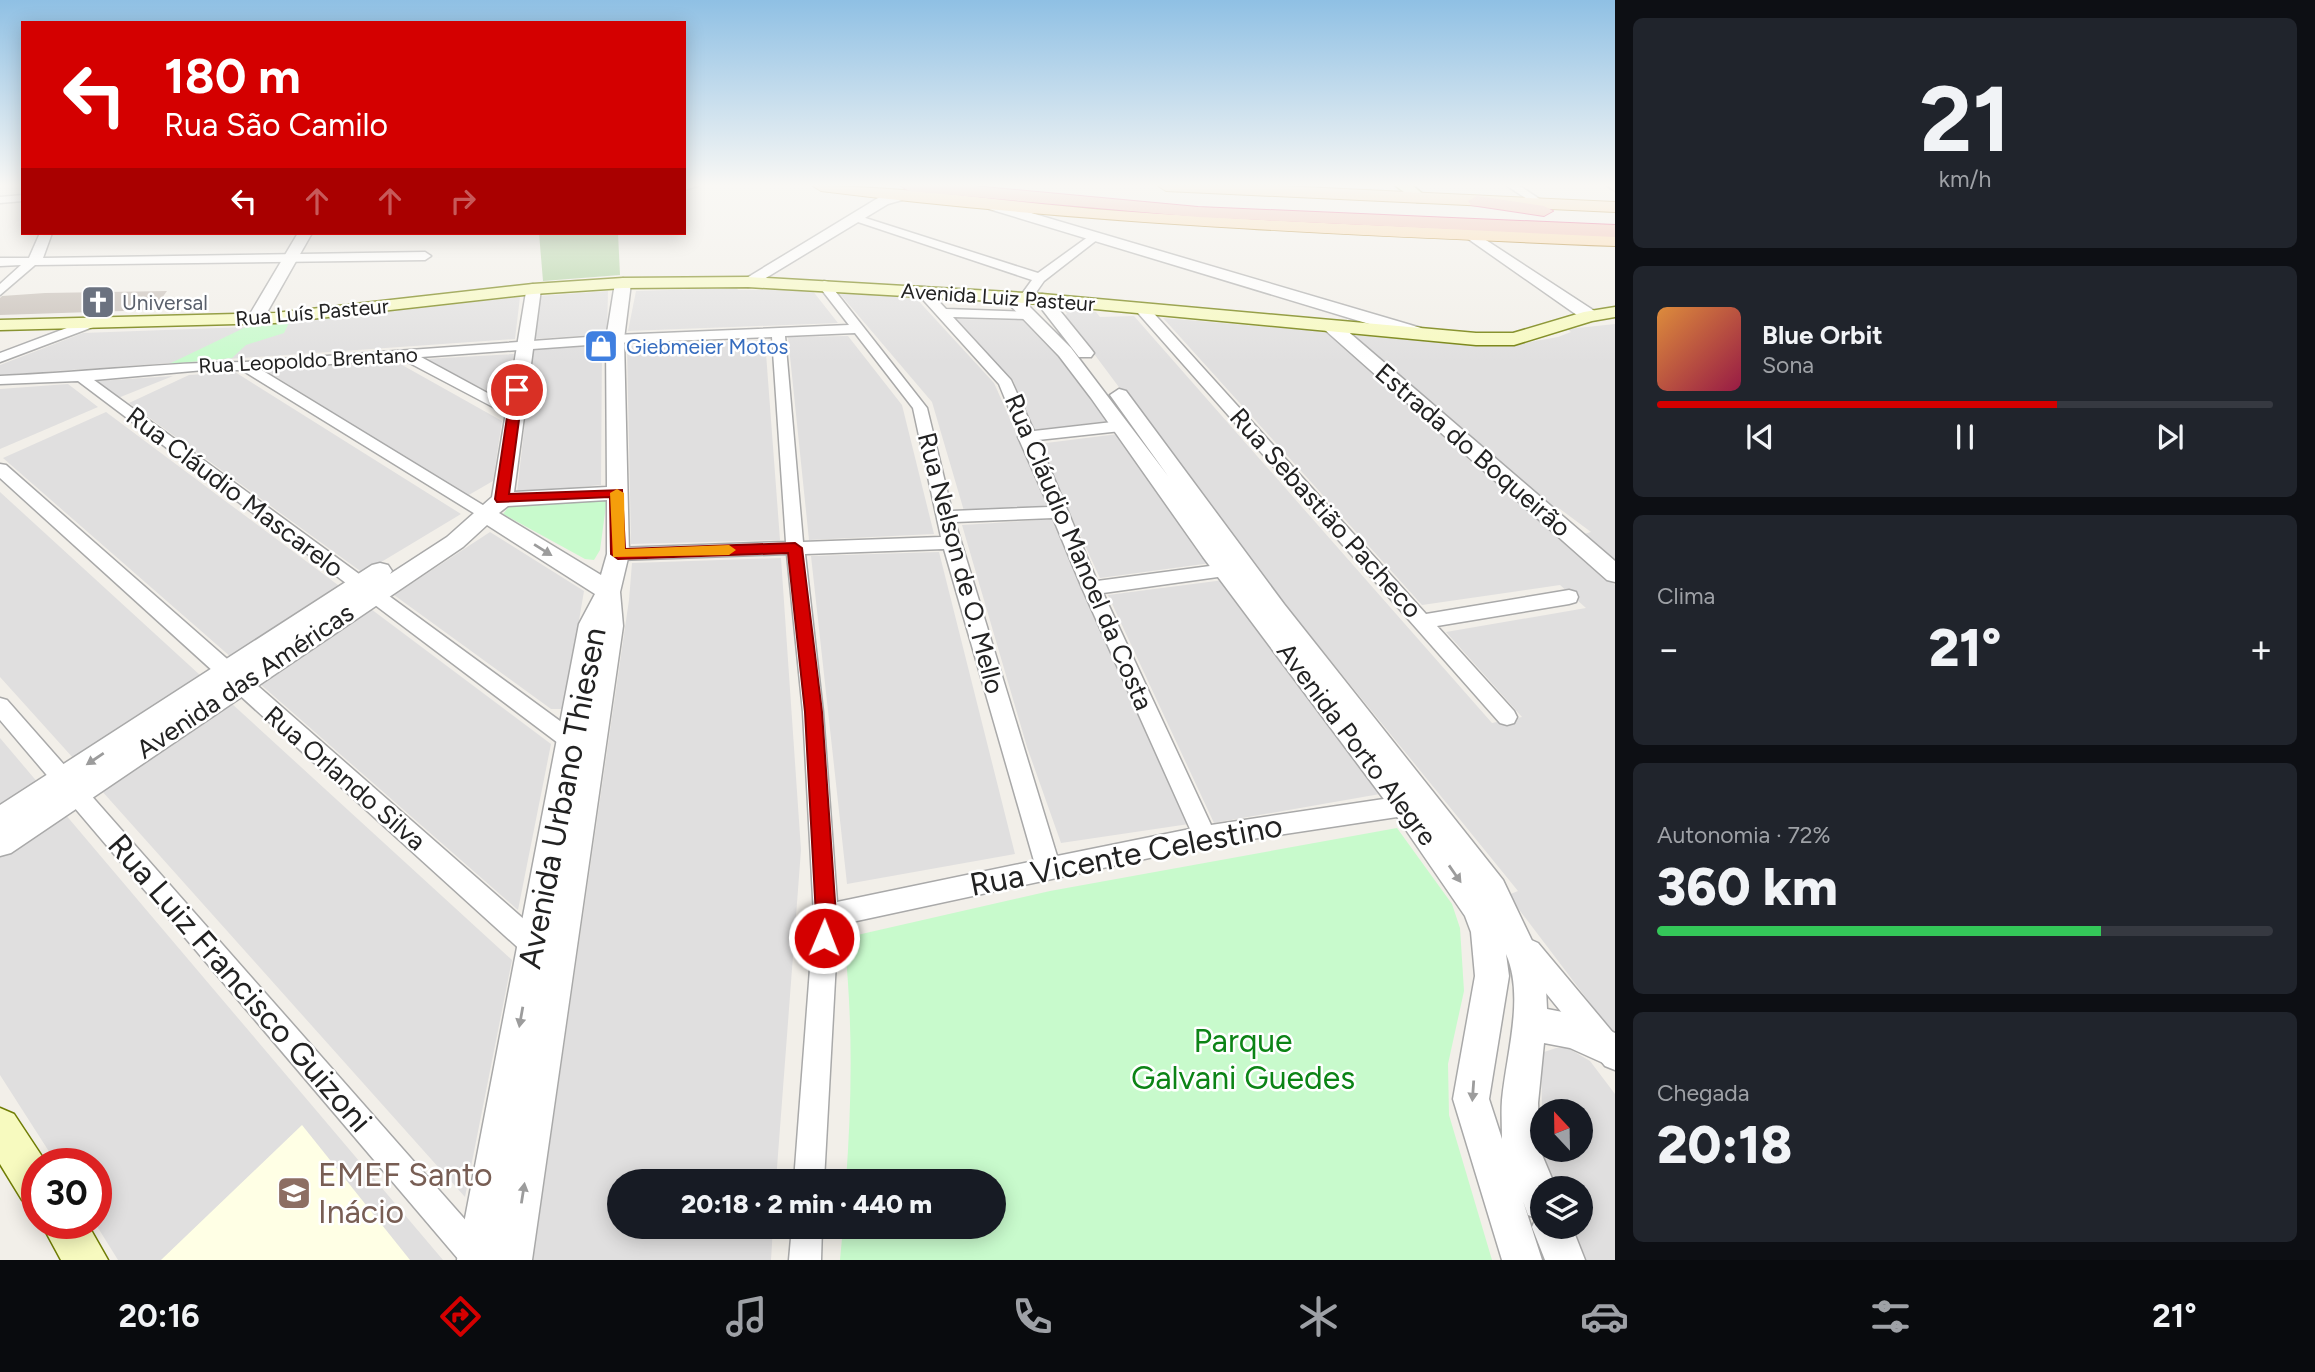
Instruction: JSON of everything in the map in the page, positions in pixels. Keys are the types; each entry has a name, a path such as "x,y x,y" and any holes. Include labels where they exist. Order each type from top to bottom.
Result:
{"main road":[{"name":"Avenida Luiz Pasteur","path":"623,283 748,282 921,290 1029,297 1331,326"},
{"name":"Rua Luís Pasteur","path":"0,325 255,319 533,289 623,283"},
{"path":"1331,326 1415,332 1465,339 1514,339 1590,316 1615,312"},
{"path":"0,1128 21,1160"},
{"path":"72,1239 86,1260"}],"street":[{"path":"0,292 33,262 42,245"},
{"path":"255,319 299,245"},
{"path":"748,282 811,245"},
{"path":"915,245 1029,297"},
{"path":"940,313 1029,297 1086,245"},
{"path":"1125,245 1415,332"},
{"path":"1486,245 1590,316"},
{"path":"0,262 425,256"},
{"path":"246,366 493,507 608,591 618,554 615,339 623,283"},
{"name":"Rua Nelson de O. Mello","path":"824,285 920,408 951,543 1048,867"},
{"path":"493,507 514,413 533,289"},
{"name":"Rua Cláudio Manoel da Costa","path":"921,290 1006,383 1058,512 1205,836"},
{"name":"Avenida Porto Alegre","path":"1029,297 1065,352 1107,393 1266,611 1417,804 1492,890 1529,968 1530,1006 1520,1102 1521,1150 1532,1176"},
{"name":"Rua Sebastião Pacheco","path":"1143,310 1507,717"},
{"path":"0,358 88,324"},
{"name":"Estrada do Boqueirão","path":"1331,326 1615,574"},
{"name":"Rua Leopoldo Brentano","path":"0,380 81,377 204,366 246,366 615,339 858,329"},
{"path":"778,331 795,548 813,712 826,916 810,1169"},
{"path":"405,355 514,413"},
{"name":"Rua Cláudio Mascarelo","path":"81,377 582,749"},
{"name":"Avenida Porto Alegre","path":"1107,393 1121,426 1176,489 1225,570 1266,611"},
{"path":"1026,437 1121,426"},
{"name":"Rua Orlando Silva","path":"0,469 534,945"},
{"path":"493,507 617,493"},
{"name":"Avenida das Américas","path":"0,842 70,787 232,678 367,590 455,542 493,507"},
{"path":"945,517 1058,512"},
{"path":"618,554 951,543"},
{"path":"1091,587 1225,570"},
{"name":"Avenida Urbano Thiesen","path":"478,1259 534,945 611,626 608,591"},
{"path":"1423,621 1569,597"},
{"name":"Rua Luiz Francisco Guizoni","path":"0,706 478,1259"},
{"name":"Avenida Urbano Thiesen","path":"512,1260 582,749"},
{"name":"Avenida das Américas","path":"0,821 70,787"},
{"name":"Avenida Porto Alegre","path":"1417,804 1478,908 1487,932 1492,976 1471,1099 1522,1260"},
{"name":"Rua Vicente Celestino","path":"826,916 1205,836 1417,804"},
{"path":"1487,932 1516,937 1613,1053"},
{"path":"1527,1039 1530,1023 1573,1031 1613,1053"},
{"path":"805,1260 806,1239"},
{"path":"1557,1239 1565,1260"}],"shaded area":[{"path":"737,288 812,290 838,323 628,331 636,291"},
{"path":"608,291 607,334 534,339 540,296"},
{"path":"840,294 914,296 994,383 1049,506 964,511 932,402"},
{"path":"520,297 515,339 0,375 0,365 83,333 246,327"},
{"path":"1064,309 1096,312 1100,317 1134,316 1492,723 1522,717 1446,632 1586,608 1560,585 1422,605 1163,318 1329,332 1470,461 1615,585 1615,1036 1508,895 1518,891 1240,549 1065,315 1067,314"},
{"path":"952,319 1023,320 1067,366 1108,421 1033,430 1013,380"},
{"path":"1615,324 1615,565 1581,535 1591,532 1560,509 1549,506 1352,335 1513,345 1558,337 1571,332 1568,329"},
{"path":"848,336 902,405 934,534 809,540 788,337"},
{"path":"765,340 780,540 631,544 627,346"},
{"path":"602,345 601,485 517,493 533,350"},
{"path":"514,354 505,400 425,359"},
{"path":"395,361 502,421 493,481 467,496 265,370"},
{"path":"235,372 461,514 363,573 129,403 189,375"},
{"path":"173,376 118,398 98,381"},
{"path":"68,384 98,407 0,449 0,389"},
{"path":"106,412 342,588 232,658 3,458"},
{"path":"1118,434 1211,563 1100,578 1038,444"},
{"path":"0,492 201,676 74,759 0,677"},
{"path":"1055,519 1189,824 1061,843 1027,747 962,525"},
{"path":"490,532 584,591 564,709 551,709 394,595"},
{"path":"939,552 1015,854 847,884 811,556"},
{"path":"781,558 801,850 777,1169 607,1169 607,1239 772,1239 771,1260 533,1260 629,600 632,563"},
{"path":"1224,580 1380,794 1214,823 1108,595"},
{"path":"371,609 551,744 518,910 259,683"},
{"path":"231,703 512,960 465,1197 101,790"},
{"path":"0,738 39,784 0,809"},
{"path":"65,814 443,1260 118,1260 105,1239 112,1239 112,1148 47,1148 0,1075 0,856"},
{"path":"1556,1048 1568,1048 1590,1061 1615,1094 1615,1260 1583,1260 1575,1239 1593,1239 1593,1176 1550,1176 1544,1162 1593,1162 1593,1099 1542,1099 1541,1053"},
{"name":"EMEF Santo Inácio","path":"302,1125 410,1260 161,1260"}],"green space":[{"path":"540,245 619,245 620,275 543,281"},
{"path":"289,323 284,333 246,345 232,358 169,364 246,327"},
{"path":"607,498 600,550 594,560 585,559 503,514 511,504"},
{"name":"Parque Galvani Guedes","path":"1397,828 1452,904 1460,928 1464,991 1448,1064 1449,1115 1492,1260 840,1260 842,1239 1006,1239 1006,1169 847,1169 851,1060 844,938 1050,891"}],"building":[{"name":"Universal","path":"167,291 153,310 0,315 2,296"}],"slow traffic":[{"path":"617,493 620,520 618,554 729,550"}],"place":[{"name":"Universal","path":"98,302"},
{"name":"Giebmeier Motos","path":"601,346"},
{"name":"EMEF Santo Inácio","path":"294,1193"}],"route":[{"path":"517,390 502,499 617,493 620,520 618,554 795,548 813,712 826,916 824,938"}]}
